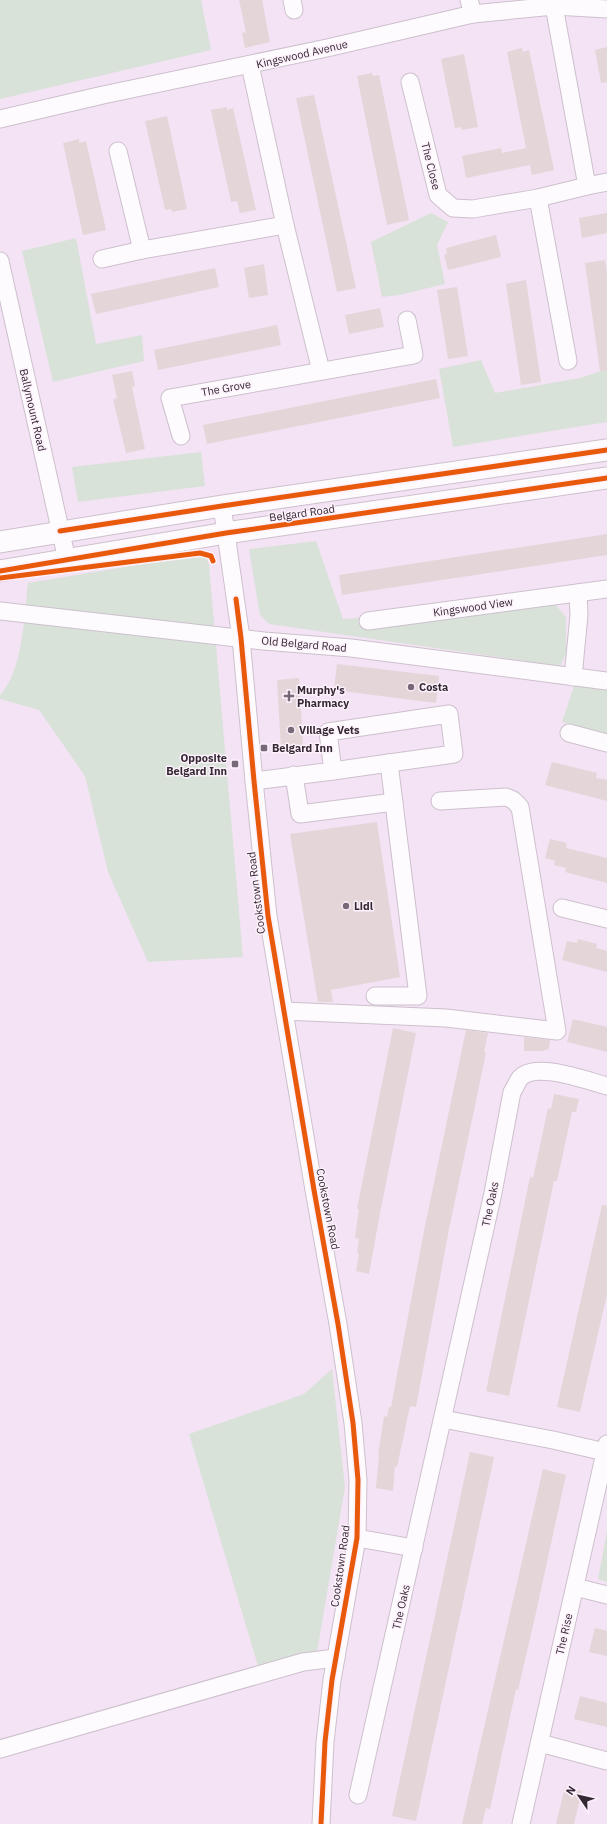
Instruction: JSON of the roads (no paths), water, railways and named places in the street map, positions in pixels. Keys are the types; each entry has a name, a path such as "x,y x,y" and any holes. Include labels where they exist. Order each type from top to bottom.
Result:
{"main road":[{"name":"Belgard Road","path":"0,542 60,531 222,506 607,450"},
{"name":"Belgard Road","path":"0,571 226,533 607,478"}],"street":[{"name":"Kingswood Avenue","path":"0,119 250,65 471,7 554,6 607,9"},
{"path":"554,6 587,186"},
{"path":"250,65 285,225 321,371"},
{"name":"The Close","path":"410,82 438,195 453,208 473,209 538,198 607,182"},
{"path":"118,151 142,250"},
{"path":"538,198 568,361"},
{"path":"102,259 142,250 285,225"},
{"name":"Ballymount Road","path":"0,261 67,560"},
{"name":"The Grove","path":"181,436 170,398 414,354 407,320"},
{"name":"Cookstown Road","path":"222,506 241,638 268,916 311,1175 337,1317 353,1423 358,1480 357,1538 336,1658 325,1742 321,1824"},
{"name":"Kingswood View","path":"368,621 607,589"},
{"path":"573,677 579,615 578,593"},
{"name":"Old Belgard Road","path":"0,611 344,648 607,681"},
{"path":"254,781 454,754 449,714 328,732 333,770"},
{"path":"569,733 607,743"},
{"path":"374,996 418,996 389,763"},
{"path":"294,775 300,814 394,802"},
{"path":"284,1011 446,1018 557,1031 520,807 513,800 506,797 440,801"},
{"path":"562,908 607,919"},
{"name":"The Oaks","path":"358,1795 493,1193 512,1092 520,1078 532,1072 547,1071 607,1086"},
{"path":"443,1418 553,1440 606,1448"},
{"name":"The Rise","path":"521,1824 606,1448"},
{"path":"357,1538 414,1548"},
{"path":"575,1587 607,1595"},
{"path":"0,1749 303,1662 336,1658"},
{"path":"540,1743 607,1761"}],"place":[{"name":"Costa","path":"411,687"},
{"name":"Murphy's Pharmacy","path":"289,696"},
{"name":"Village Vets","path":"291,730"},
{"name":"Belgard Inn","path":"264,748"},
{"name":"Opposite Belgard Inn","path":"235,764"},
{"name":"Lidl","path":"346,906"}]}
